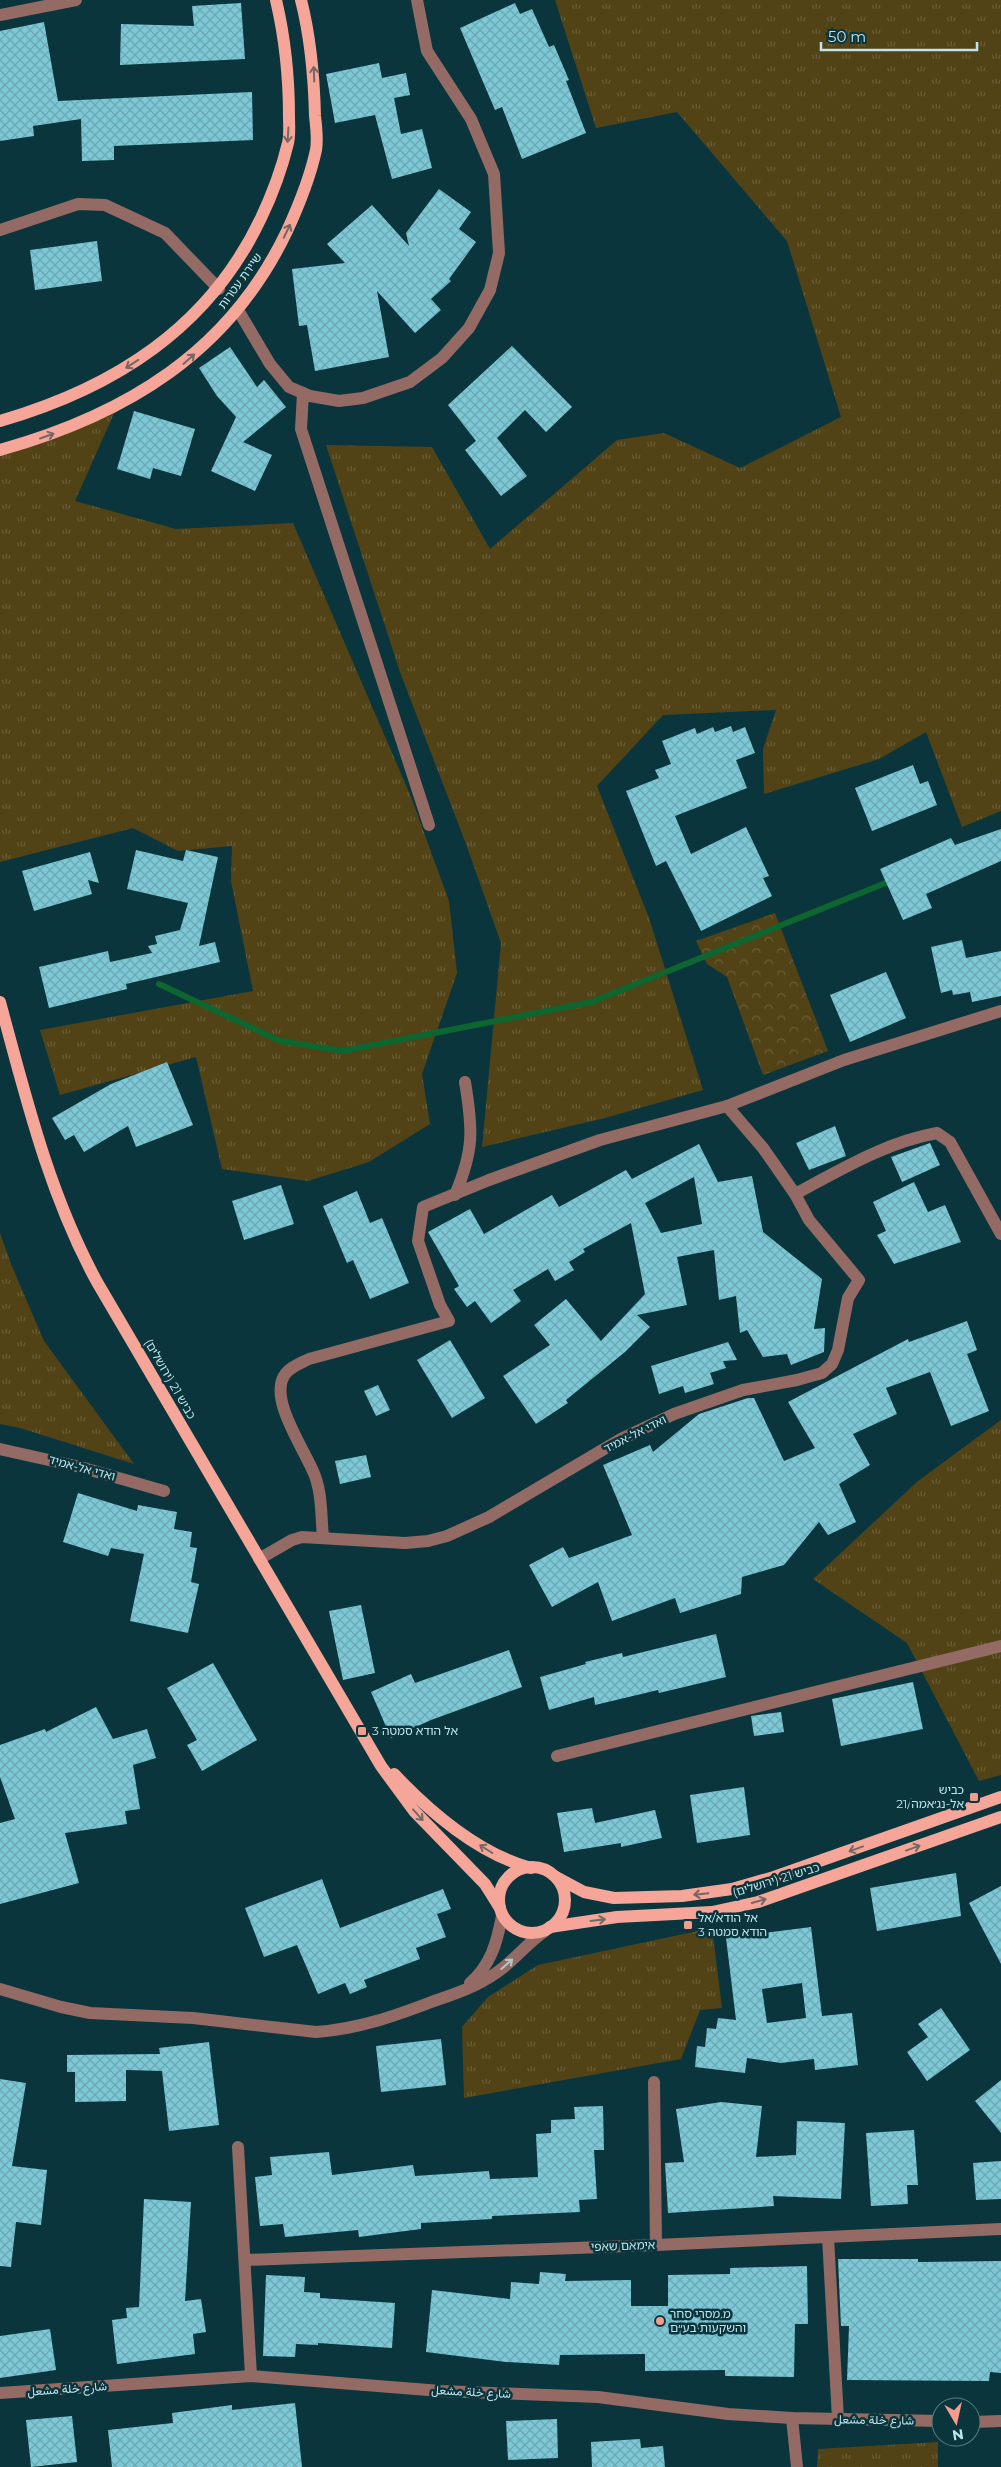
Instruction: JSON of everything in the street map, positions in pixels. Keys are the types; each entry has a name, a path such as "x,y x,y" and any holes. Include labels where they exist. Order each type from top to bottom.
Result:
{"main road":[{"name":"שיירת עטרות","path":"0,421 57,403 127,367 164,342 196,313 219,288 252,236 267,205 288,142 289,82 276,0"},
{"name":"שיירת עטרות","path":"0,450 67,429 104,413 142,392 182,365 216,334 238,310 274,258 300,202 316,148 314,66 308,27 301,0"},
{"name":"כביש 21 (ירושלים)","path":"0,1002 45,1165 87,1265 369,1747 410,1805 485,1884 501,1912"},
{"name":"כביש 21 (ירושלים)","path":"369,1747 403,1783 449,1823 500,1857 531,1868"},
{"name":"כביש 21 (ירושלים)","path":"556,1877 584,1892 614,1898 682,1896 732,1889 774,1878 1001,1797"},
{"name":"כביש 21 (ירושלים)","path":"548,1929 617,1918 712,1912 758,1902 1001,1817"},
{"path":"531,1868 548,1872 556,1877 562,1888 565,1900 563,1912 556,1923 548,1929 532,1934 521,1932 510,1926 501,1912 498,1900 503,1883 511,1875 531,1868"}],"street":[{"path":"0,15 76,0"},
{"path":"238,310 270,364 289,387 303,393 340,401 363,398 410,382 442,358 469,328 490,290 499,253 494,174 471,119 427,51 417,0"},
{"path":"0,230 78,204 105,205 166,233 219,288"},
{"path":"303,393 301,430 429,826"},
{"path":"323,1536 316,1478 286,1416 281,1399 281,1384 285,1374 295,1365 309,1359 449,1321 437,1297 418,1241 423,1208 489,1180 600,1140 727,1106 844,1060 1001,1011"},
{"path":"454,1196 464,1173 472,1142 466,1082"},
{"path":"727,1106 763,1148 794,1194 870,1155 917,1137 937,1133 950,1142 1001,1234"},
{"name":"ואדי אל-אמיד","path":"260,1560 292,1540 302,1537 323,1536 405,1543 428,1541 448,1536 489,1518 621,1439 674,1414 744,1390 798,1380 822,1373 832,1364 838,1350 848,1298 859,1280 810,1220 794,1194"},
{"name":"ואדי אל-אמיד","path":"0,1448 80,1467 164,1491"},
{"path":"557,1756 1001,1646"},
{"path":"449,1996 471,1982 486,1966 497,1940 501,1912"},
{"path":"0,1989 90,2014 165,2016 316,2032 337,2030 370,2023 449,1996 496,1974 532,1940 548,1929"},
{"path":"654,2082 656,2245"},
{"path":"238,2147 251,2376"},
{"name":"אימאם שאפי","path":"245,2260 656,2245 1001,2229"},
{"path":"828,2237 838,2420"},
{"name":"شارع خلة مشعل","path":"0,2393 251,2376 441,2391 598,2397 728,2414 838,2420 931,2421"},
{"path":"792,2418 797,2467"},
{"path":"981,2422 1001,2421"}],"green space":[{"path":"555,0 1001,0 1001,811 962,827 926,732 879,759 764,794 763,749 776,710 663,715 597,786 649,918 703,1090 605,1118 482,1147 501,943 466,844 400,672 326,445 432,447 490,549 617,440 664,433 740,468 841,417 787,241 677,112 596,128"},
{"path":"115,411 75,501 176,529 293,523 411,797 449,901 457,973 422,1074 430,1124 369,1162 308,1181 222,1169 196,1057 60,1095 40,1030 253,991 231,881 232,846 178,851 133,828 0,862 0,450"},
{"path":"775,913 828,1051 763,1075 727,977 707,964 696,941"},
{"path":"0,1233 11,1264 44,1341 134,1464 20,1428 0,1424"},
{"path":"1001,1420 1001,1775 979,1781 907,1643 813,1579 918,1481"},
{"path":"712,1928 722,2008 700,2010 681,2059 464,2098 462,2027 488,1997 538,1965"},
{"path":"931,2442 931,2447 938,2447 938,2467 817,2467 818,2449"}],"building":[{"path":"241,3 245,59 120,65 121,24 194,26 192,6"},
{"path":"515,3 520,14 532,9 549,47 554,45 569,80 566,81 586,133 522,159 502,107 495,110 460,28"},
{"path":"44,22 58,101 252,92 253,140 114,146 114,160 82,161 81,119 33,126 34,136 0,141 0,31"},
{"path":"379,63 382,78 406,73 410,95 394,98 401,134 422,129 432,168 392,179 375,115 335,123 326,74"},
{"path":"439,189 471,212 459,229 476,242 449,279 451,281 431,299 441,310 415,333 377,291 389,357 315,371 307,325 299,326 292,269 345,263 327,244 372,205 409,246 406,233"},
{"path":"97,241 102,281 35,290 30,250"},
{"path":"512,346 572,407 546,432 525,410 497,438 527,476 501,496 465,450 476,441 448,405"},
{"path":"230,347 257,387 264,380 286,407 243,442 272,455 255,491 211,471 236,417 217,396 199,368"},
{"path":"134,411 195,429 181,476 153,468 150,479 117,469"},
{"path":"731,726 733,732 745,727 755,753 736,760 747,788 675,816 691,854 746,827 769,876 763,878 772,896 701,931 666,861 656,866 626,791 659,778 655,770 671,764 662,741 695,728 697,734 713,727 715,732"},
{"path":"913,765 920,784 928,781 937,805 872,831 855,788"},
{"path":"1001,829 1001,861 926,894 932,908 903,920 880,869 951,838 955,845"},
{"path":"136,850 183,861 186,850 218,857 199,946 215,942 220,962 126,984 127,989 49,1008 39,967 108,951 110,962 152,953 148,946 157,944 155,936 180,930 188,903 127,889"},
{"path":"90,852 99,883 88,880 92,894 34,911 22,871"},
{"path":"962,940 966,958 1001,951 1001,996 972,1002 970,992 953,995 952,990 941,993 931,947"},
{"path":"886,972 906,1018 850,1042 830,995"},
{"path":"167,1062 193,1125 136,1147 128,1126 84,1152 74,1135 65,1140 52,1118 111,1084"},
{"path":"835,1126 846,1156 809,1170 796,1143"},
{"path":"930,1143 940,1165 902,1182 891,1157"},
{"path":"699,1144 718,1182 752,1176 763,1232 822,1279 814,1329 825,1328 824,1352 791,1365 787,1354 763,1357 747,1330 740,1333 736,1296 719,1300 714,1250 677,1257 687,1305 637,1315 650,1327 625,1352 566,1400 568,1403 536,1424 503,1376 550,1345 534,1325 566,1299 601,1341 645,1294 631,1223 583,1249 585,1252 569,1262 574,1270 555,1281 548,1269 513,1290 521,1301 491,1323 475,1301 467,1307 454,1289 459,1286 428,1232 470,1209 484,1234 552,1195 559,1207 626,1170 632,1179","holes":["694,1177 702,1224 661,1233 645,1203"]},
{"path":"914,1182 928,1212 945,1205 961,1242 894,1264 877,1235 886,1231 873,1202"},
{"path":"281,1185 294,1224 244,1240 232,1201"},
{"path":"357,1191 370,1223 382,1218 409,1283 370,1299 353,1260 347,1263 323,1206"},
{"path":"967,1321 977,1350 967,1354 989,1411 951,1426 930,1372 886,1388 897,1414 853,1434 870,1465 839,1484 856,1522 828,1535 819,1522 784,1565 742,1577 741,1594 680,1613 675,1598 612,1621 598,1582 552,1607 529,1565 563,1547 569,1558 632,1535 603,1465 650,1445 653,1452 699,1414 748,1398 754,1398 784,1461 815,1448 788,1402 908,1339 909,1342"},
{"path":"450,1340 485,1398 452,1418 417,1360"},
{"path":"728,1342 737,1360 723,1361 726,1368 710,1373 714,1384 685,1393 683,1386 659,1394 651,1366"},
{"path":"378,1385 390,1410 376,1416 364,1391"},
{"path":"366,1455 371,1477 340,1484 335,1461"},
{"path":"78,1493 137,1511 138,1505 177,1512 174,1529 192,1532 190,1547 197,1548 191,1582 199,1584 188,1633 130,1621 144,1554 111,1548 108,1556 63,1542"},
{"path":"361,1605 375,1673 343,1680 329,1611"},
{"path":"716,1634 726,1677 659,1693 658,1690 595,1705 594,1697 549,1710 540,1677 586,1664 585,1662 622,1653 623,1657"},
{"path":"509,1650 522,1687 431,1720 391,1738 371,1692 411,1674 415,1683"},
{"path":"213,1663 257,1740 202,1771 187,1745 197,1740 167,1688"},
{"path":"913,1682 923,1729 841,1746 832,1699"},
{"path":"96,1707 113,1739 147,1729 156,1758 133,1765 140,1809 125,1811 127,1824 65,1833 79,1883 0,1904 0,1823 15,1819 0,1777 0,1745 45,1729 46,1732"},
{"path":"781,1712 784,1732 754,1736 751,1716"},
{"path":"744,1787 750,1835 697,1843 690,1795"},
{"path":"592,1808 595,1823 655,1810 662,1838 621,1847 621,1843 564,1852 557,1813"},
{"path":"956,1873 961,1916 877,1931 870,1888"},
{"path":"322,1879 340,1928 443,1889 451,1909 437,1914 446,1937 416,1948 420,1959 364,1980 367,1987 350,1994 345,1983 318,1994 297,1945 264,1957 245,1908"},
{"path":"1001,1886 1001,1964 969,1903"},
{"path":"811,1927 822,2016 852,2013 858,2065 815,2070 814,2059 781,2063 747,2058 745,2073 695,2067 697,2046 705,2047 707,2028 716,2029 718,2018 736,2020 726,1938","holes":["802,1983 806,2018 767,2023 762,1989"]},
{"path":"941,2008 970,2050 927,2081 907,2052 928,2037 918,2024"},
{"path":"441,2039 446,2085 381,2092 376,2046"},
{"path":"209,2042 219,2125 169,2131 162,2071 126,2070 126,2101 75,2102 75,2072 67,2072 67,2055 160,2054 159,2048"},
{"path":"0,2079 26,2083 12,2166 47,2170 41,2225 16,2222 11,2267 0,2266"},
{"path":"1001,2080 1001,2133 975,2101"},
{"path":"721,2102 762,2106 756,2157 796,2155 797,2121 845,2123 841,2199 773,2196 774,2206 668,2213 665,2163 684,2162 676,2109"},
{"path":"603,2106 604,2150 594,2150 597,2199 579,2200 580,2212 492,2216 492,2219 421,2223 421,2229 359,2237 358,2230 285,2237 283,2224 260,2226 255,2177 272,2175 270,2157 329,2152 332,2175 413,2165 415,2176 489,2171 490,2179 538,2177 536,2134 551,2133 551,2120 575,2119 574,2107"},
{"path":"914,2130 918,2185 907,2185 908,2204 871,2206 866,2133"},
{"path":"1001,2161 1001,2199 976,2200 973,2163"},
{"path":"144,2199 191,2202 185,2301 201,2299 206,2332 193,2334 195,2354 117,2364 112,2320 127,2318 126,2308 139,2307"},
{"path":"838,2259 918,2259 918,2262 1001,2261 1001,2373 990,2372 989,2381 847,2380 849,2326 841,2326"},
{"path":"807,2266 808,2324 795,2324 794,2377 725,2376 725,2370 645,2371 645,2354 560,2355 559,2365 506,2362 426,2352 432,2290 510,2299 511,2282 539,2284 540,2272 566,2274 565,2281 631,2280 631,2306 668,2306 668,2275 730,2274 730,2268"},
{"path":"266,2275 305,2277 304,2292 320,2293 320,2298 395,2303 392,2348 318,2343 318,2345 296,2344 295,2357 263,2356"},
{"path":"50,2329 56,2370 0,2378 0,2336"},
{"path":"295,2403 302,2467 112,2467 108,2430 173,2423 172,2413 232,2405 232,2410"},
{"path":"72,2416 77,2462 31,2467 26,2420"},
{"path":"557,2419 558,2458 508,2460 506,2421"},
{"path":"640,2439 641,2448 663,2446 665,2467 592,2467 591,2442"}],"waterway":[{"path":"159,984 280,1041 343,1051 592,1002 893,880"}],"place":[{"name":"אל הודא סמטה 3","path":"362,1731"},
{"name":"כביש 21/אל-נג׳אמה","path":"974,1797"},
{"name":"אל הודא/אל הודא סמטה 3","path":"688,1925"},
{"name":"מ.מסרי סחר והשקעות בע״ם","path":"660,2321"}]}
